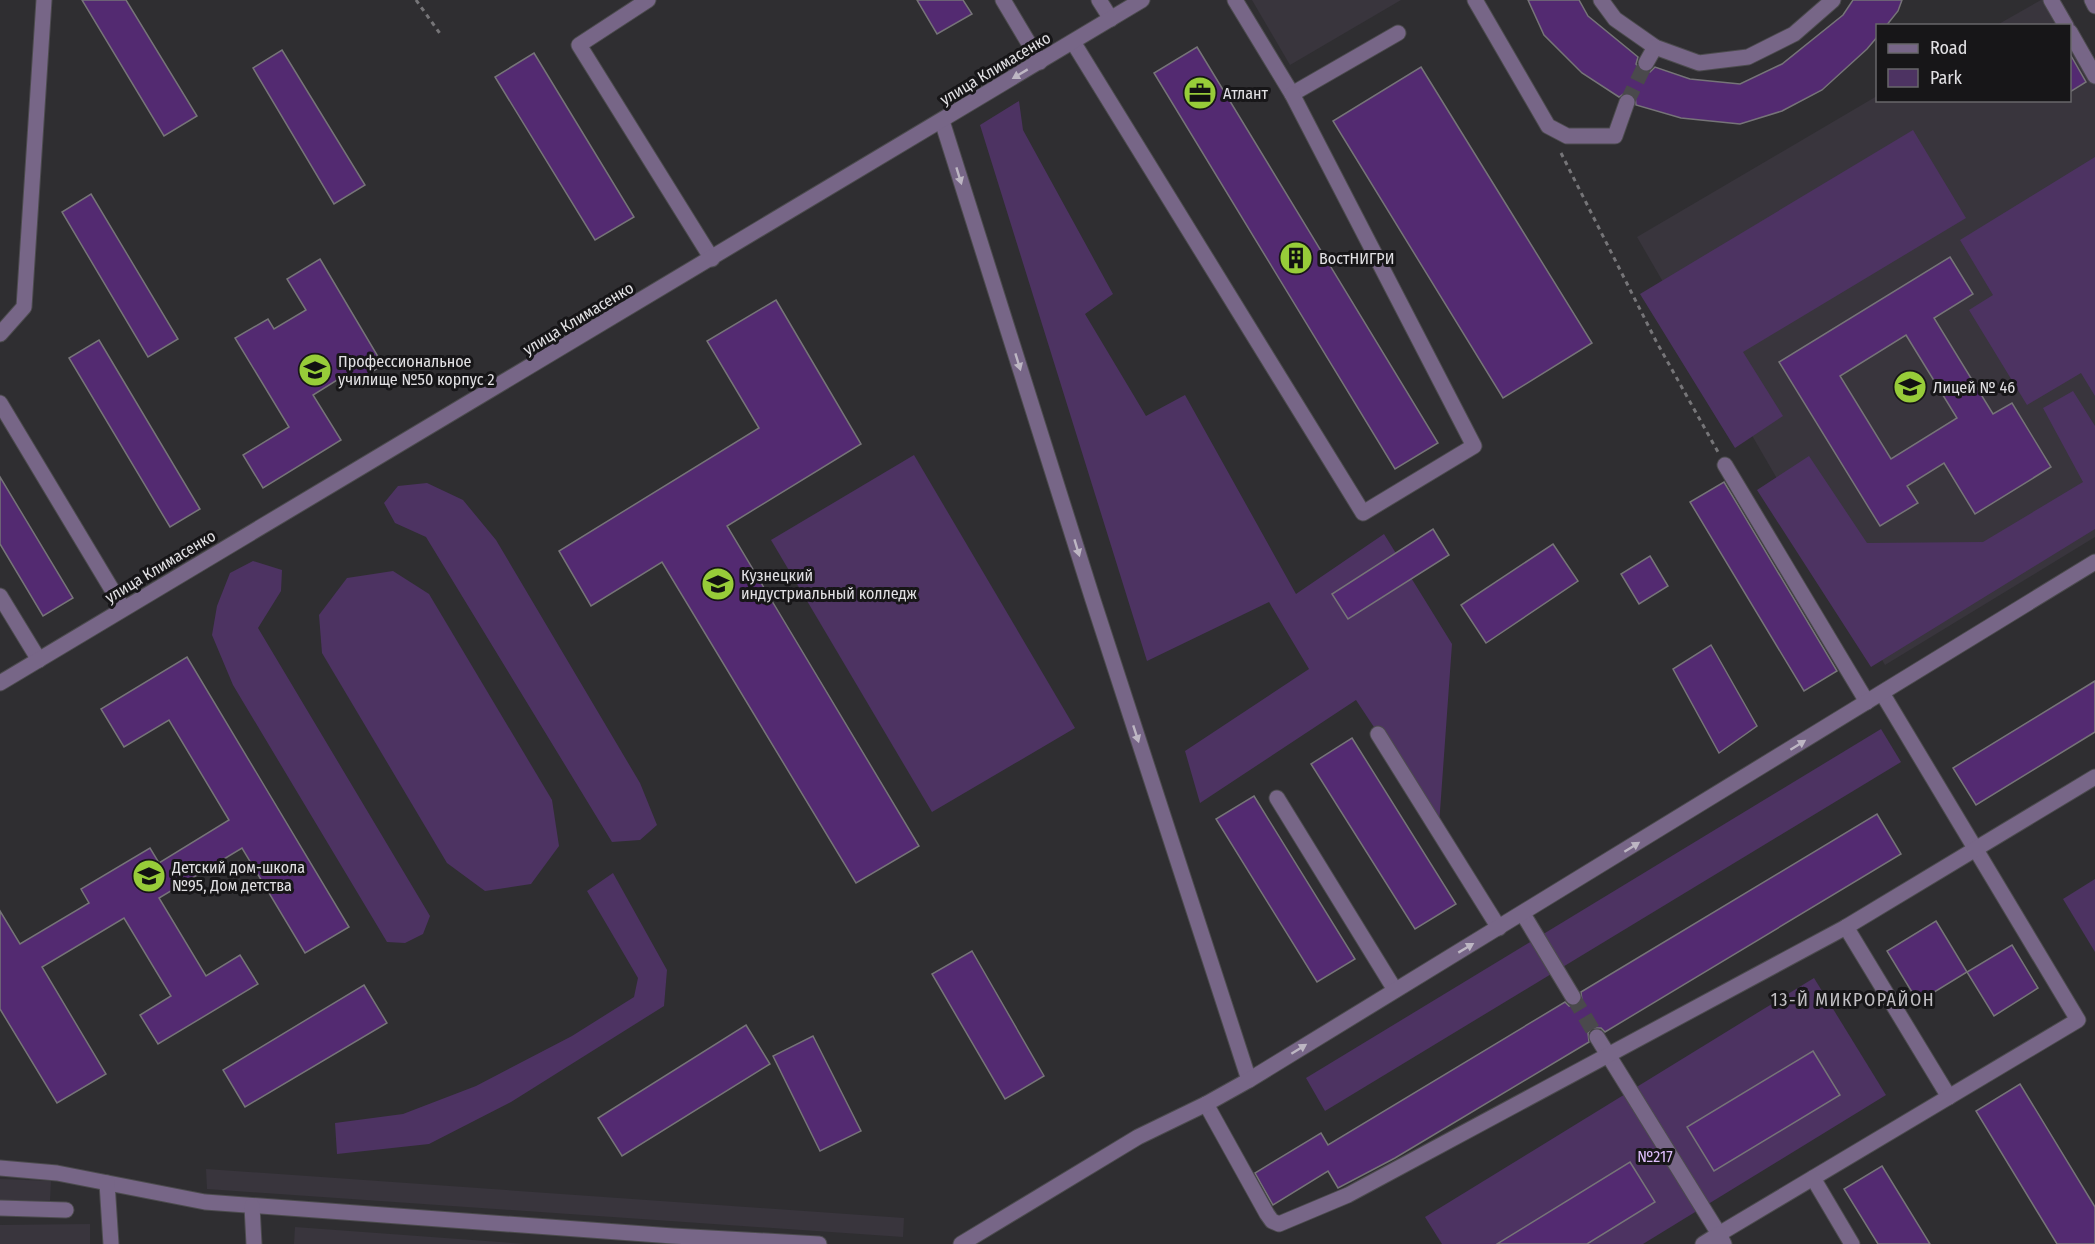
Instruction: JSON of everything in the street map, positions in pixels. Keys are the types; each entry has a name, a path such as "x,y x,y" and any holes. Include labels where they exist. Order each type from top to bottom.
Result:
{"street":[{"path":"0,334 24,307 44,0"},
{"path":"648,0 579,45 712,259"},
{"path":"1003,0 1040,62"},
{"path":"1099,0 1111,19"},
{"name":"улица Климасенко","path":"0,683 1142,0"},
{"path":"1073,42 1363,513 1474,446 1292,94 1235,0"},
{"path":"1475,0 1548,126 1568,136 1615,136 1627,102"},
{"path":"1601,0 1615,19 1655,47 1699,63 1748,57 1794,34 1833,0"},
{"path":"2051,0 2065,24"},
{"path":"2092,0 2095,6"},
{"path":"1292,94 1398,33"},
{"path":"2071,34 2095,76"},
{"path":"1646,63 1655,47"},
{"path":"942,121 1093,600 1249,1080"},
{"path":"0,403 123,608"},
{"path":"1725,465 1867,702"},
{"path":"961,1244 1138,1137 1249,1080 2095,562"},
{"path":"0,596 39,660"},
{"path":"1703,1244 1721,1239 1813,1178 2079,1020 1882,693"},
{"path":"1378,734 1499,928"},
{"path":"1206,1104 1267,1214 1272,1221 1279,1224 1348,1195 1846,927 2095,777"},
{"path":"1277,798 1395,990"},
{"path":"1523,914 1574,997"},
{"path":"1846,927 1949,1097"},
{"path":"1597,1037 1721,1239"},
{"path":"0,1168 57,1173 205,1202 673,1240 819,1244"},
{"path":"1813,1178 1852,1244"},
{"path":"107,1183 111,1244"},
{"path":"252,1206 254,1244"},
{"path":"0,1208 66,1210"}],"path":[{"path":"416,0 441,35"},
{"path":"1548,126 1656,341 1725,465"}],"shaded area":[{"path":"1252,0 1401,0 1290,65"},
{"name":"Лицей № 46","path":"2041,0 2061,0 2095,59 2095,537 1885,665 1637,237 1876,97 1876,102 2071,102 2071,24 1999,24"},
{"path":"206,1169 904,1218 903,1237 207,1189"},
{"path":"0,1179 51,1181 50,1201 0,1200"},
{"path":"90,1224 90,1244 0,1244 0,1225"},
{"path":"295,1227 526,1244 294,1244"}],"green space":[{"path":"1019,101 1023,130 1113,294 1085,314 1146,416 1185,395 1296,594 1384,534 1452,644 1439,825 1356,700 1200,803 1185,751 1309,669 1269,602 1147,661 980,125"},
{"path":"1913,130 1966,218 1743,352 1783,416 1735,448 1640,294"},
{"path":"2095,157 2095,396 2081,373 2027,405 1969,310 1993,295 1960,240"},
{"path":"2073,391 2095,426 2095,529 1871,667 1757,490 1809,456 1867,543 1983,542 2083,482 2043,408"},
{"path":"914,455 1075,728 932,812 771,540"},
{"path":"427,483 463,500 496,540 640,783 657,825 640,840 612,842 426,537 395,523 384,503 398,486"},
{"path":"253,561 282,570 281,591 258,628 430,916 423,934 405,943 387,942 233,685 212,635 217,606 230,573"},
{"path":"393,571 429,594 552,800 559,846 531,884 485,891 447,863 322,653 319,615 347,578"},
{"path":"1881,729 1901,762 1325,1111 1306,1078"},
{"path":"613,873 667,970 664,1006 511,1102 429,1144 337,1154 335,1123 403,1114 476,1086 572,1036 634,997 638,978 587,891"},
{"path":"2095,879 2095,952 2063,899"},
{"name":"№217","path":"1814,978 1886,1095 1643,1244 1442,1244 1425,1217"}],"building":[{"path":"82,0 126,0 197,116 164,136"},
{"path":"917,0 963,0 972,14 937,34"},
{"path":"1528,0 1579,0 1588,16 1638,57 1636,64 1642,72 1650,72 1655,67 1690,79 1740,84 1782,64 1843,15 1853,0 1902,0 1898,11 1888,24 1876,24 1876,38 1867,49 1822,90 1782,111 1740,124 1681,118 1636,105 1635,96 1630,93 1619,97 1582,73 1544,35"},
{"name":"ВостНИГРИ","path":"1197,47 1438,443 1395,469 1154,73"},
{"path":"282,50 365,185 334,204 253,68"},
{"path":"534,53 634,217 595,240 495,77"},
{"path":"2071,56 2086,82 2071,91"},
{"path":"1421,67 1592,343 1503,398 1333,121"},
{"path":"91,194 178,339 148,357 62,212"},
{"path":"1950,257 1973,294 1934,318 1993,414 2012,403 2051,467 1975,514 1944,463 1907,486 1918,503 1880,526 1779,362","holes":["1906,335 1957,418 1891,459 1840,376"]},
{"name":"Профессиональное училище №50 корпус 2","path":"320,259 383,365 351,385 345,375 313,395 341,440 263,488 243,455 289,427 235,338 268,319 274,329 306,310 287,279"},
{"name":"Кузнецкий индустриальный колледж","path":"776,300 861,444 727,526 919,846 856,883 662,562 591,606 559,551 759,428 707,341"},
{"path":"99,340 200,509 170,527 69,358"},
{"path":"0,477 73,598 43,616 0,544"},
{"path":"1724,482 1837,671 1804,691 1690,502"},
{"path":"1433,529 1449,555 1348,619 1332,594"},
{"path":"1553,544 1578,581 1486,643 1461,605"},
{"path":"1650,556 1668,586 1639,604 1621,574"},
{"path":"1711,645 1757,726 1719,753 1673,669"},
{"name":"Детский дом-школа №95, Дом детства","path":"187,657 349,927 305,953 242,848 159,898 206,976 240,955 258,984 158,1044 140,1015 171,996 124,918 42,967 106,1074 57,1103 0,1009 0,911 20,944 89,903 81,889 150,848 159,863 229,820 169,720 124,747 101,709"},
{"path":"2095,681 2095,732 1976,805 1953,768"},
{"path":"1352,738 1456,904 1415,929 1311,764"},
{"path":"1254,796 1355,959 1317,982 1216,819"},
{"path":"1877,814 1901,854 1605,1032 1601,1028 1592,1028 1588,1033 1589,1042 1395,1158 1338,1188 1328,1171 1273,1205 1255,1173 1321,1133 1328,1145 1565,1002 1569,1006 1577,1006 1582,1001 1581,992"},
{"path":"1936,921 1967,972 1918,1002 1887,951"},
{"path":"2012,945 2038,988 1994,1016 1967,972"},
{"path":"972,951 1044,1076 1005,1099 932,974"},
{"path":"364,985 387,1023 245,1107 223,1070"},
{"path":"746,1025 770,1064 622,1156 598,1118"},
{"path":"813,1036 861,1131 820,1151 773,1056"},
{"path":"1813,1051 1840,1095 1714,1171 1687,1127"},
{"path":"2020,1084 2095,1207 2095,1244 2057,1244 1976,1111"},
{"path":"1630,1162 1655,1202 1587,1244 1497,1244"},
{"path":"1882,1166 1930,1244 1878,1244 1844,1189"}],"tunnel":[{"path":"1627,102 1646,63"},
{"path":"1573,997 1597,1037"}],"place":[{"name":"Атлант","path":"1200,93"},
{"name":"ВостНИГРИ","path":"1296,258"},
{"name":"Профессиональное училище №50 корпус 2","path":"315,370"},
{"name":"Лицей № 46","path":"1910,387"},
{"name":"Кузнецкий индустриальный колледж","path":"718,584"},
{"name":"Детский дом-школа №95, Дом детства","path":"149,876"}],"district":[{"name":"13-Й МИКРОРАЙОН","path":"1853,1000"}]}
